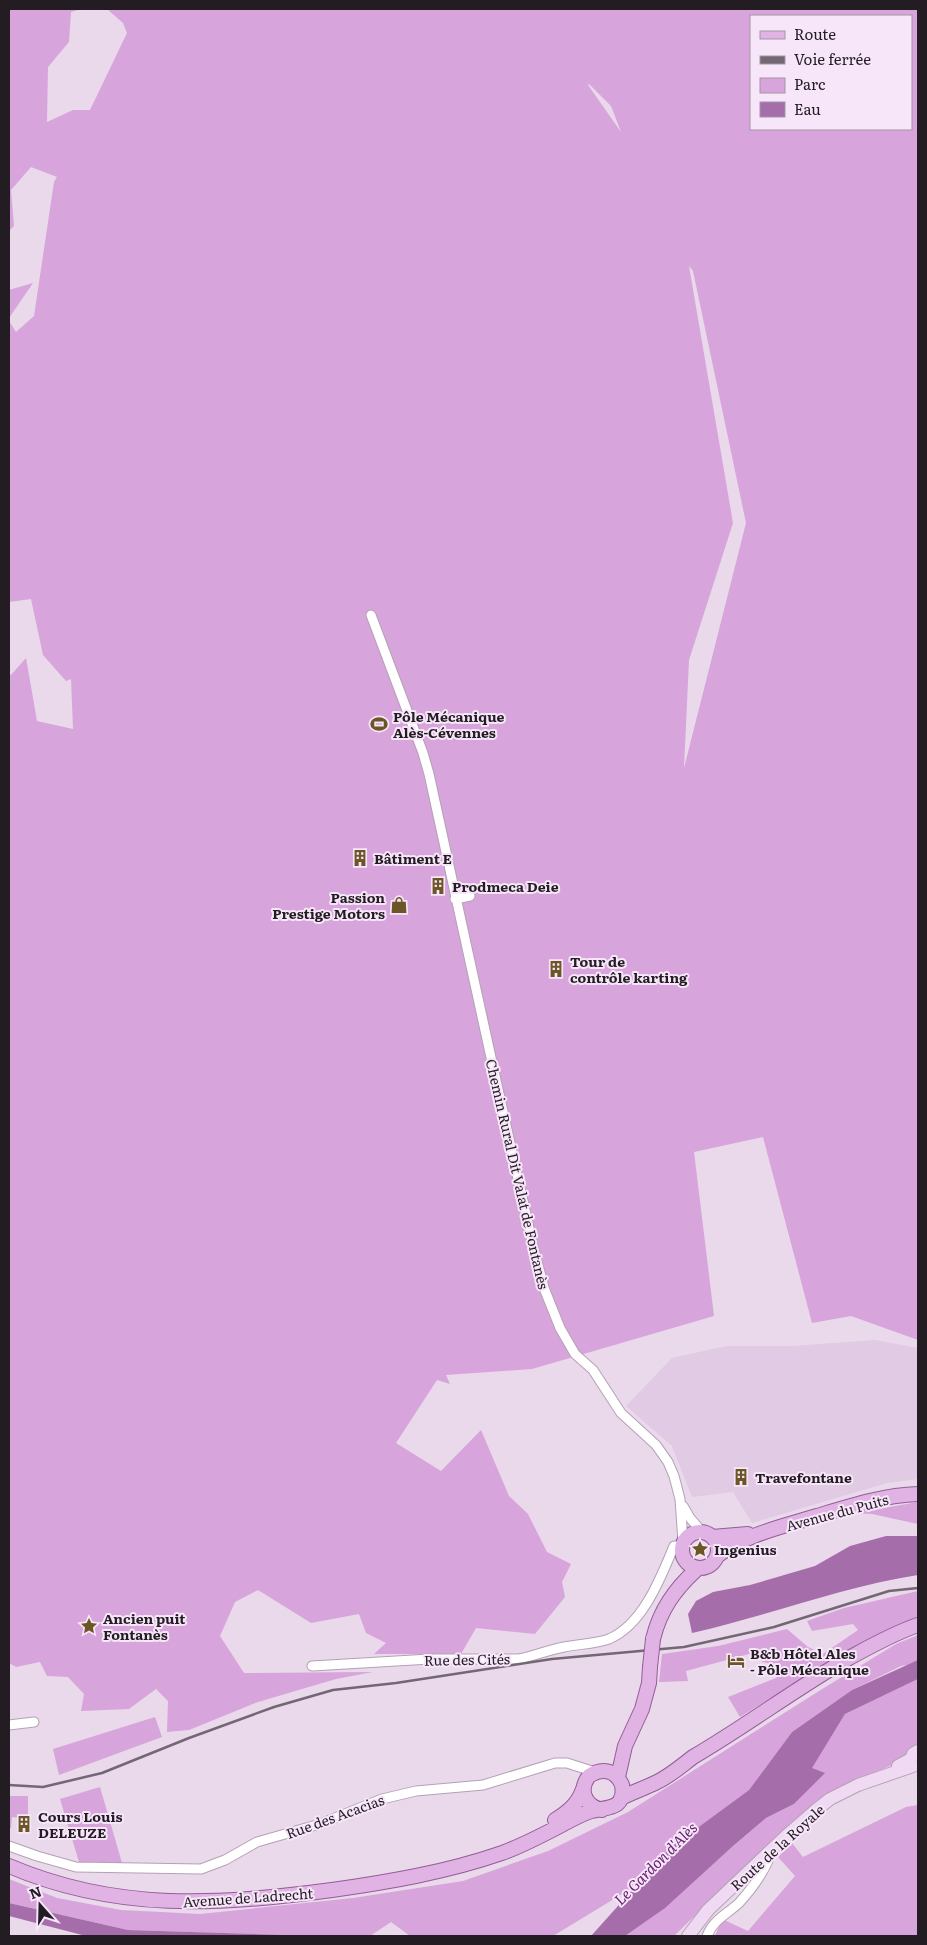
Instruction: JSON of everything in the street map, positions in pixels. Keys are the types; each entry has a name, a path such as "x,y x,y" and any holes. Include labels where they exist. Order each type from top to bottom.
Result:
{"main road":[{"name":"Avenue du Puits","path":"717,1556 756,1534 877,1500 918,1494"},
{"path":"619,1779 625,1746 642,1709 649,1683 653,1639 657,1622 681,1570 682,1548 687,1536 693,1533 707,1534 718,1546 717,1556 710,1566 697,1569 669,1599"},
{"name":"Avenue du Puits","path":"707,1534 756,1534"},
{"path":"682,1548 686,1563 697,1569"},
{"path":"625,1746 591,1778 586,1801 596,1809 602,1810 613,1807 621,1798 635,1790 657,1782 692,1757 829,1670 871,1646 918,1625"},
{"path":"619,1779 633,1781 648,1778 692,1757"},
{"name":"Route de la Royale","path":"688,1936 708,1910 810,1814 830,1799 915,1761"},
{"path":"591,1778 613,1773 619,1779 623,1789 621,1798"},
{"name":"Avenue de Ladrecht","path":"460,1866 502,1848 567,1813 581,1797 591,1778"},
{"name":"Avenue de Ladrecht","path":"9,1866 91,1893 130,1899 183,1903 237,1900 318,1892 402,1880 460,1866 502,1853 577,1817 591,1811 602,1810"}],"street":[{"name":"Chemin Rural Dit Valat de Fontanès","path":"371,614 426,761 533,1246 551,1307 560,1328 575,1354 596,1374 621,1412 656,1445 664,1456 674,1476 680,1499 682,1548"},
{"path":"456,899 470,896"},
{"name":"Chemin Rural Dit Valat de Fontanès","path":"680,1499 690,1518 707,1534"},
{"name":"Rue des Cités","path":"312,1666 430,1659 519,1659 562,1648 601,1641 618,1634 642,1609 666,1570 674,1546 682,1548"},
{"path":"9,1725 34,1722"},
{"name":"Rue des Acacias","path":"9,1846 76,1867 202,1869 225,1860 256,1842 312,1827 382,1799 416,1791 483,1785 555,1763 567,1763 577,1767 591,1778"},
{"path":"577,1767 591,1778"},
{"path":"707,1936 714,1924 738,1903 756,1883 768,1861 767,1854"}],"shaded area":[{"path":"875,1340 918,1348 918,1479 887,1483 752,1523 733,1492 692,1497 672,1446 626,1406 672,1358 727,1346 793,1346"}],"green space":[{"path":"9,9 81,9 71,12 69,42 48,67 47,122 73,110 90,110 127,33 123,23 107,9 918,9 918,1340 851,1316 812,1323 763,1137 694,1152 714,1316 532,1369 446,1375 450,1384 437,1380 396,1443 441,1471 481,1430 509,1496 528,1514 547,1552 571,1564 562,1582 565,1597 535,1634 476,1628 461,1654 374,1654 386,1643 366,1633 359,1614 311,1623 258,1590 235,1602 220,1636 244,1673 373,1672 336,1679 258,1702 189,1730 167,1732 168,1701 156,1689 129,1709 81,1711 84,1694 68,1677 47,1676 40,1662 16,1667 9,1663 9,674 11,675 26,658 37,721 73,729 71,679 66,681 43,655 31,599 9,602 9,321 16,332 34,316 54,182 57,177 31,167 11,190 14,226 9,231","holes":["588,85 611,106 621,132","689,266 693,271 746,523 684,768 689,660 733,523"]},
{"path":"33,283 9,318 9,290"},
{"path":"918,1502 918,1524 872,1514 855,1513"},
{"path":"918,1591 918,1620 828,1663 740,1717 728,1697 776,1678 778,1673 775,1667 772,1669 768,1663 762,1662 760,1651 686,1671 688,1681 659,1682 662,1654 718,1646 787,1629 808,1647 823,1654 858,1630 853,1624 812,1631 807,1621 844,1608"},
{"path":"918,1635 918,1663 901,1666 852,1690 792,1732 749,1790 670,1848 637,1885 553,1936 410,1936 391,1922 370,1936 128,1930 9,1903 9,1879 57,1898 121,1910 200,1914 353,1898 463,1881 548,1851 628,1812 896,1644"},
{"path":"918,1679 918,1747 911,1750 894,1764 839,1789 779,1834 674,1936 625,1936 665,1907 766,1818 794,1804 824,1773 811,1769 845,1714"},
{"path":"155,1717 162,1737 59,1775 53,1749"},
{"path":"100,1787 122,1863 79,1862 60,1799"},
{"path":"9,1796 28,1796 28,1819 12,1817 11,1828 9,1828"},
{"path":"918,1805 918,1936 715,1936 722,1919 748,1931 795,1876 778,1857 792,1843 803,1857 906,1807"}],"water":[{"path":"886,1536 918,1536 918,1575 833,1594 692,1633 688,1614 696,1601 713,1592 750,1585 815,1566 850,1546"},
{"path":"918,1660 918,1679 845,1714 812,1768 825,1773 794,1804 766,1818 665,1908 625,1936 591,1936 670,1848 749,1790 792,1732 852,1690"},
{"path":"9,1903 128,1930 317,1936 86,1936 9,1916"}],"railway":[{"path":"9,1785 43,1787 102,1773 189,1738 274,1707 333,1690 396,1683 552,1659 684,1647 774,1627 889,1591 918,1588"}],"place":[{"name":"Pôle Mécanique Alès-Cévennes","path":"379,724"},
{"name":"Bâtiment E","path":"360,858"},
{"name":"Prodmeca Deie","path":"438,886"},
{"name":"Passion Prestige Motors","path":"399,905"},
{"name":"Tour de contrôle karting","path":"556,969"},
{"name":"Travefontane","path":"741,1477"},
{"name":"Ingenius","path":"700,1549"},
{"name":"Ancien puit Fontanès","path":"89,1626"},
{"name":"B&b Hôtel Ales - Pôle Mécanique","path":"736,1661"},
{"name":"Cours Louis DELEUZE","path":"24,1824"}],"water label":[{"name":"Le Gardon d'Alès","path":"655,1863"}]}
